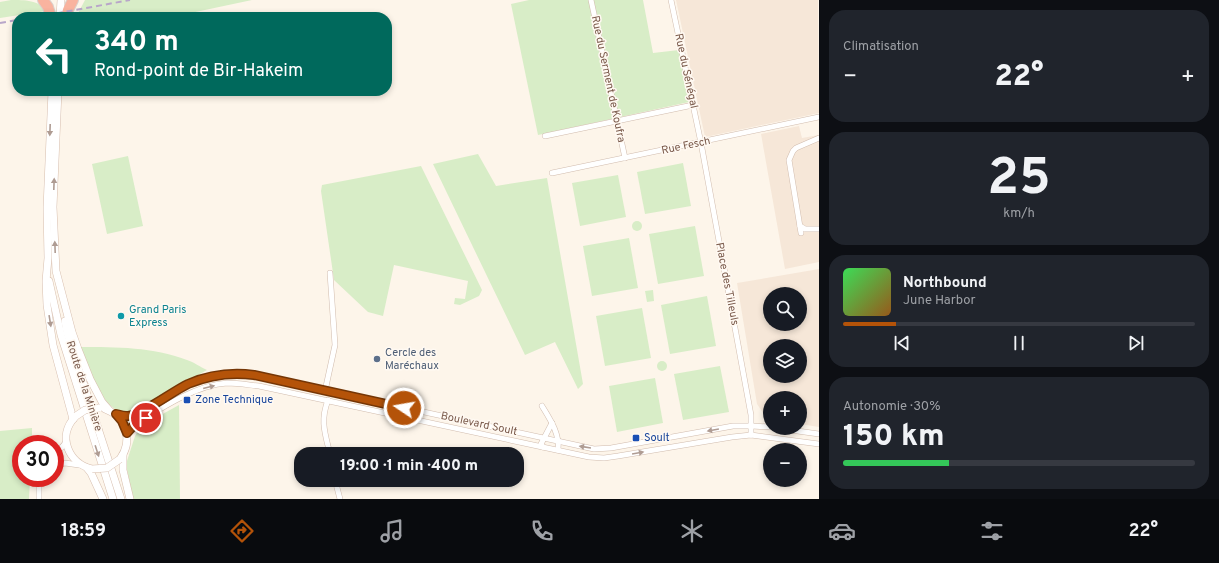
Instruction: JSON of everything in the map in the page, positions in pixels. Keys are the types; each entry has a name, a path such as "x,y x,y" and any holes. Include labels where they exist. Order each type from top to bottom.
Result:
{"highway":[{"path":"42,0 48,7 50,12"},
{"path":"67,12 73,0"}],"main road":[{"path":"56,0 56,12"},
{"path":"60,12 61,0"},
{"path":"52,96 47,208 47,305 53,345 75,417"},
{"path":"58,96 54,207 56,271 70,326 90,379 102,402 122,421 127,433 127,445 121,457 107,468 87,467"},
{"name":"Route de la Minière","path":"47,269 60,335 113,499"},
{"name":"Route de la Minière","path":"56,271 67,333 121,499"},
{"path":"104,499 87,467 70,454 66,440 67,429 75,417 85,410 99,408 112,412"},
{"path":"121,457 130,499"}],"street":[{"name":"Rue du Serment de Koufra","path":"591,0 625,158"},
{"name":"Rue du Sénégal","path":"671,0 701,143"},
{"path":"545,136 693,105"},
{"name":"Rue Fesch","path":"552,173 819,118"},
{"path":"801,234 789,160 796,148 819,138"},
{"name":"Place des Tilleuls","path":"701,143 750,407 752,426 751,435"},
{"path":"800,226 806,229 819,229"},
{"path":"325,391 335,345 330,274"},
{"name":"Boulevard Soult","path":"112,412 129,416 141,411 187,384 201,379 231,373 254,375 594,449 611,448 734,426 763,427"},
{"name":"Boulevard Soult","path":"127,433 134,425 194,391 210,386 228,383 259,386 328,400 589,457 604,458 618,456 732,436 751,435 819,444"},
{"path":"328,400 324,412 323,423 328,447"},
{"path":"542,406 552,423 559,442 558,450"},
{"path":"543,447 541,444 543,438 552,423"},
{"path":"807,432 819,434"},
{"path":"695,433 697,443"},
{"path":"64,445 66,440"},
{"path":"64,463 73,463 87,467"},
{"path":"39,499 40,487"},
{"path":"337,487 340,499"}],"shaded area":[{"path":"676,0 818,0 819,113 705,137"},
{"path":"799,126 802,138 819,135 819,262 785,269 761,134"},
{"path":"819,269 819,427 807,425 807,391 763,391 763,413 757,404 737,283"}],"green space":[{"path":"11,0 26,1 40,5 46,11 12,12 12,16 0,18 0,2"},
{"path":"85,0 252,0 196,12 79,12"},
{"path":"529,0 643,0 653,53 679,50 689,102 538,135 511,4"},
{"path":"478,154 496,186 547,178 583,384 578,389 555,342 525,355 433,164"},
{"path":"128,156 143,226 107,234 92,164"},
{"path":"683,163 691,206 645,214 637,172"},
{"path":"421,166 482,290 479,296 460,305 454,304 455,298 465,299 468,281 394,265 383,316 368,312 334,280 321,191 322,185"},
{"path":"618,175 626,217 580,226 572,183"},
{"path":"637,221 642,226 637,231 632,226"},
{"path":"695,226 704,276 658,284 649,234"},
{"path":"629,238 638,288 592,296 583,246"},
{"path":"653,290 654,301 647,302 645,291"},
{"path":"707,296 716,346 670,354 661,305"},
{"path":"642,308 651,358 605,366 596,316"},
{"path":"80,347 121,348 161,352 190,361 207,370 132,412 122,412 114,409 101,394"},
{"path":"662,361 667,366 662,371 657,366"},
{"path":"720,366 729,412 683,420 674,374"},
{"path":"655,378 663,423 617,432 609,386"},
{"path":"179,405 180,499 133,499 126,464 135,436 141,426"},
{"path":"32,428 32,435 12,435 12,487 30,487 29,499 0,499 0,431"}],"railway":[{"path":"64,12 130,0"},
{"path":"0,23 12,21"}],"place":[{"name":"Grand Paris Express","path":"121,316"},
{"name":"Cercle des Maréchaux","path":"377,359"},
{"name":"Zone Technique","path":"187,400"},
{"name":"Soult","path":"636,438"}],"route":[{"path":"146,418 134,425 127,433 122,421 116,414 129,416 141,411 187,384 217,375 231,373 254,375 404,408"}]}
